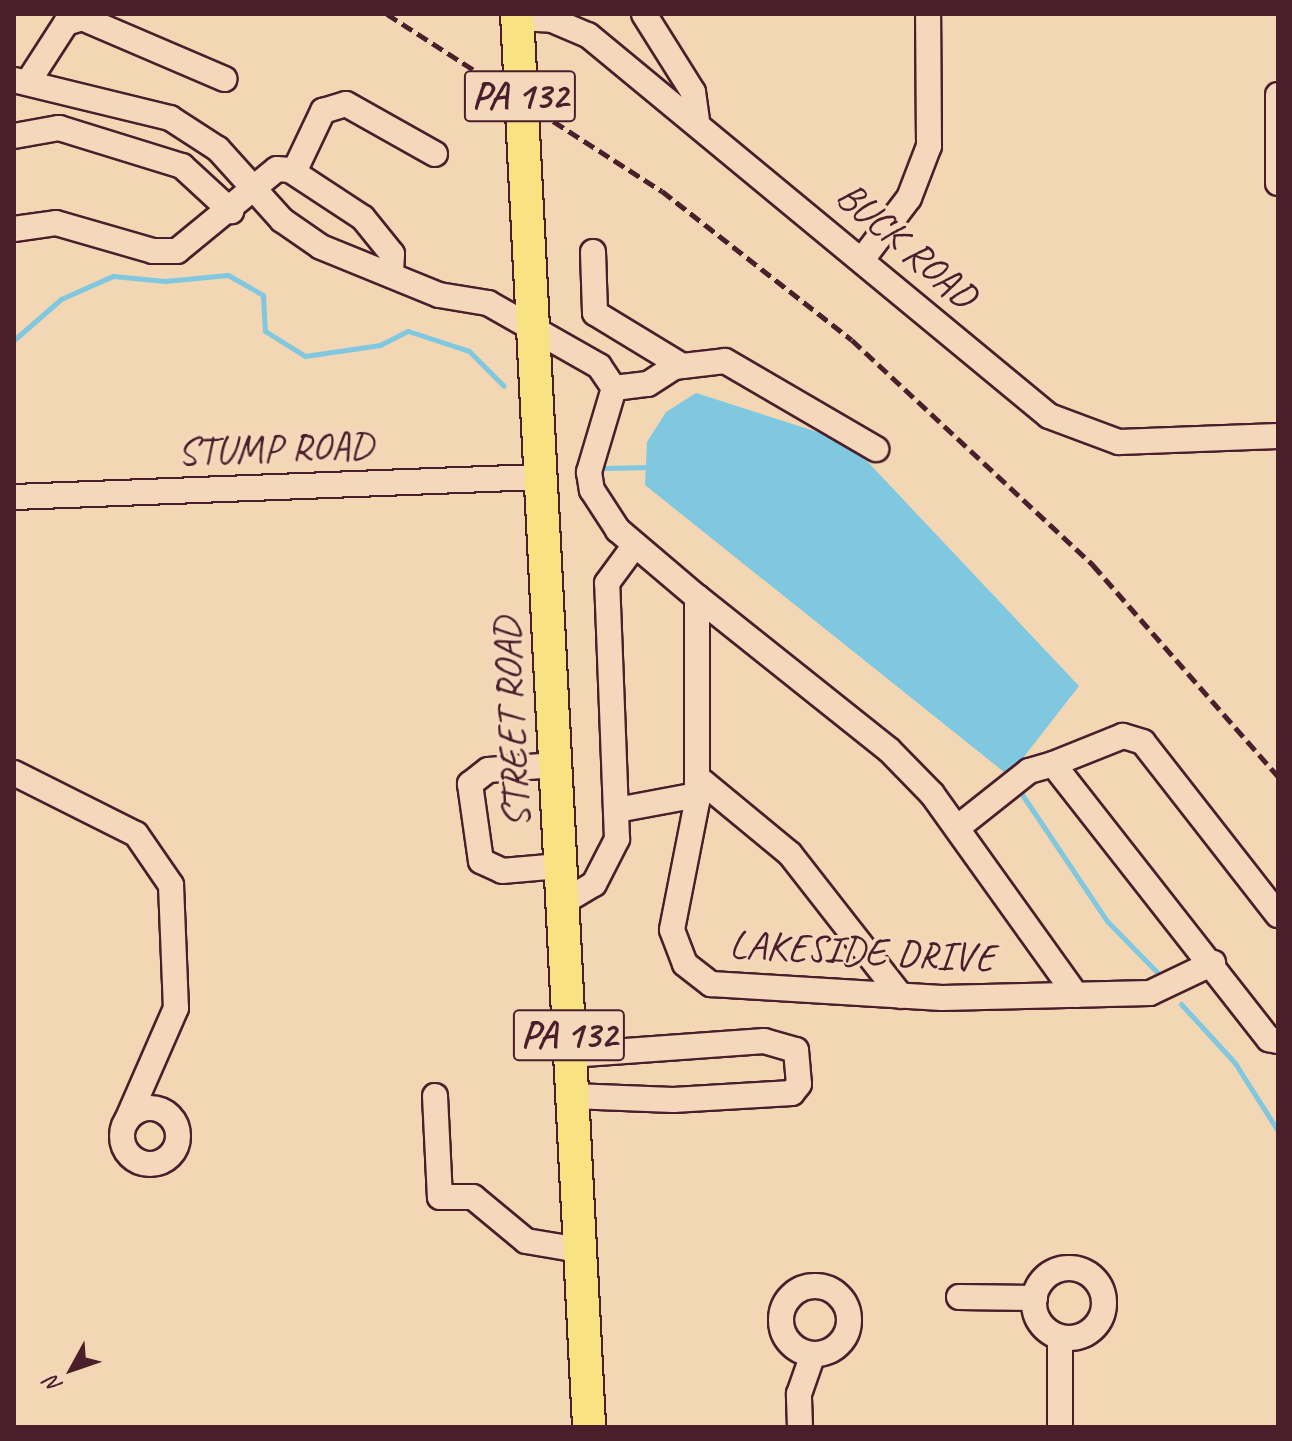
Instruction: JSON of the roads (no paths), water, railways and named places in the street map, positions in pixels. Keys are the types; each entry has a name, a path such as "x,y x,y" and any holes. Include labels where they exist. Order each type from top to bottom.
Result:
{"main road":[{"name":"STREET ROAD","path":"517,16 589,1427"}],"street":[{"path":"644,14 693,92 697,120"},
{"path":"864,257 909,198 929,146 928,14"},
{"name":"BUCK ROAD","path":"517,16 552,20 588,35 864,257 1029,401 1071,428 1144,443 1278,436"},
{"path":"224,79 82,18 66,23 21,81 70,90 183,125 218,149 300,235 439,295 488,303 532,325 599,366 614,388 648,384 682,366 725,361 876,449"},
{"path":"59,128 70,90"},
{"path":"1278,95 1278,183"},
{"path":"294,172 323,111 346,104 435,154"},
{"path":"14,136 59,128 182,166 231,211"},
{"path":"14,229 56,223 177,251 231,211 277,169 294,172 363,218 392,254 391,275"},
{"path":"593,252 595,313 682,366"},
{"name":"LAKESIDE DRIVE","path":"614,388 589,472 592,490 635,545 889,750 957,828 1076,995"},
{"name":"STUMP ROAD","path":"14,497 540,477"},
{"path":"562,903 607,866 617,810 607,583 635,545"},
{"name":"LAKESIDE DRIVE","path":"697,597 698,786 672,930 685,964 711,984 901,996 1150,993 1206,965"},
{"path":"957,828 1029,771 1123,736 1143,742 1278,915"},
{"path":"1053,764 1206,965 1278,1041"},
{"path":"555,765 488,770 470,784 481,861 502,871 560,866"},
{"path":"14,773 136,834 171,885 176,1008 127,1120"},
{"path":"617,810 698,786 790,854 901,996"},
{"path":"570,1055 784,1044 796,1050 799,1084 792,1093 673,1100 572,1096"},
{"path":"435,1096 440,1197 473,1197 526,1241 580,1250"},
{"path":"1035,1298 1060,1268 1079,1267 1098,1282 1105,1302 1093,1326 1060,1339"},
{"path":"959,1297 1035,1298"},
{"path":"1035,1298 1040,1323 1060,1339"},
{"path":"1060,1339 1060,1427"},
{"path":"800,1427 799,1394 813,1354"}],"water":[{"path":"696,393 849,442 1079,686 1009,776 645,485 647,442 666,412"}],"waterway":[{"path":"14,340 61,299 113,276 165,281 228,275 263,295 265,331 305,356 380,345 408,331 469,351 504,386"},
{"path":"605,468 648,467"},
{"path":"1019,790 1107,921 1158,973"},
{"path":"1181,1004 1235,1063 1278,1131"}],"railway":[{"path":"387,14 662,191 852,340 1093,565 1278,776"}]}
